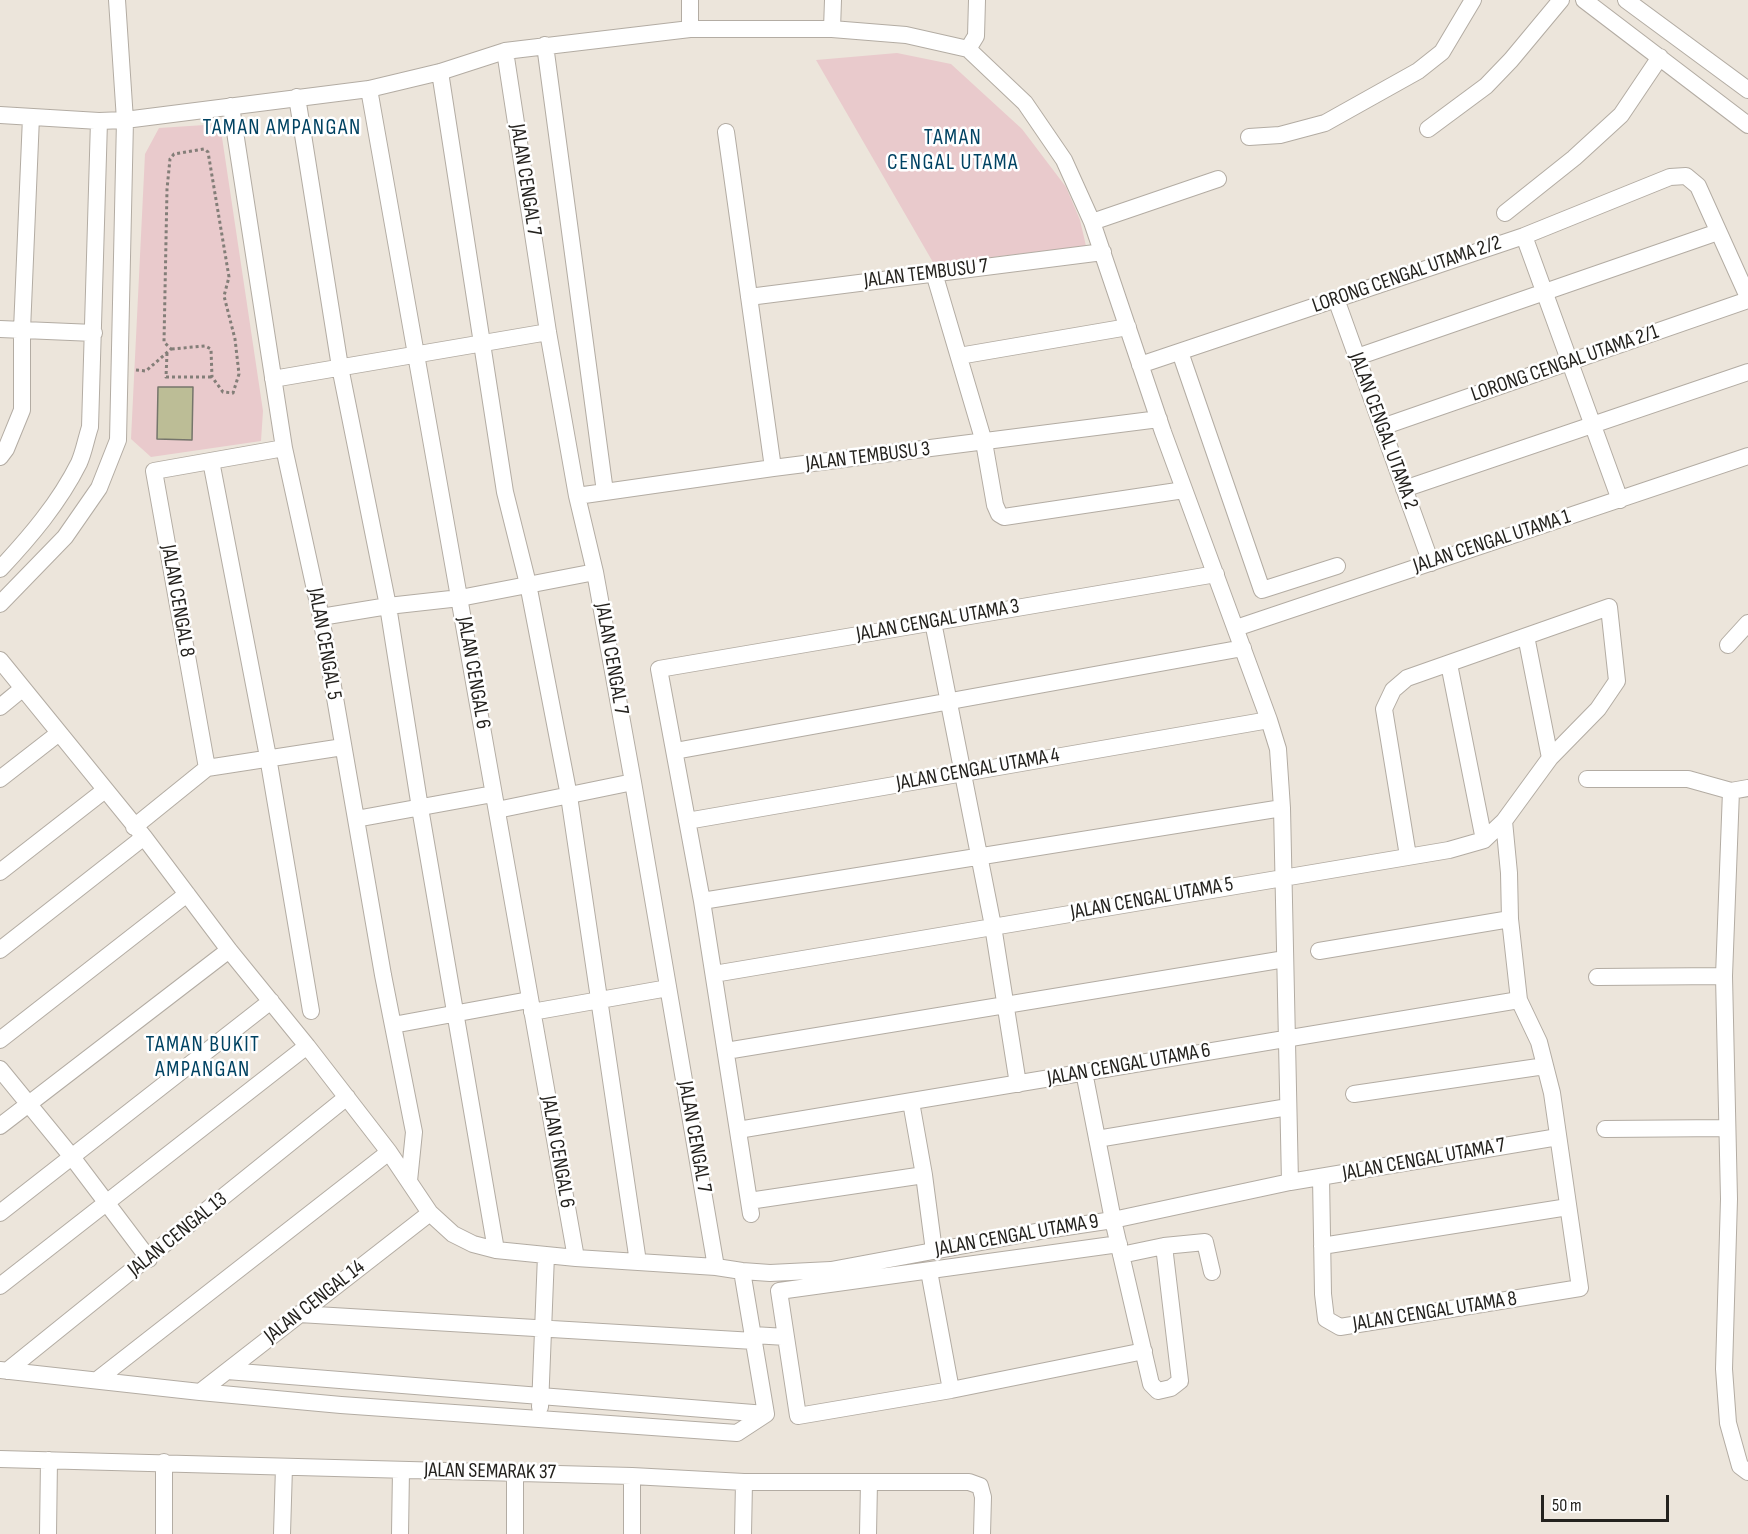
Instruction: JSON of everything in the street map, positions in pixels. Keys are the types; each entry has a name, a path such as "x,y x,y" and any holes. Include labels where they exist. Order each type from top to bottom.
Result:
{"street":[{"path":"0,604 65,537 99,488 118,440 125,120 117,0"},
{"path":"690,0 690,29"},
{"path":"832,29 833,0"},
{"path":"968,49 976,36 977,0"},
{"path":"1249,137 1280,135 1325,123 1418,71 1442,52 1473,0"},
{"path":"1428,129 1486,86 1561,0"},
{"path":"1584,0 1748,125"},
{"path":"1626,0 1748,90"},
{"path":"0,115 99,121 125,120 369,88 440,72 504,51 690,29 832,29 906,35 968,49 1025,103 1064,160 1092,222 1184,490 1236,627 1278,749 1282,808 1290,1182"},
{"path":"545,45 605,492"},
{"name":"JALAN CENGAL 7","path":"504,51 548,332 577,496 595,572 633,782 716,1267"},
{"path":"1505,213 1574,158 1621,115 1660,57"},
{"path":"440,72 505,492 528,584 569,796 638,1262"},
{"name":"JALAN CENGAL 6","path":"369,88 576,1258"},
{"path":"297,97 340,367 388,606 420,808 496,1250"},
{"name":"JALAN CENGAL 5","path":"231,106 284,447 321,617 414,1132 409,1181"},
{"path":"0,457 6,449 22,410 22,330 31,117"},
{"path":"0,569 34,533 60,496 80,461 90,427 99,121"},
{"path":"726,132 773,468"},
{"name":"LORONG CENGAL UTAMA 2/2","path":"1140,365 1524,236 1670,177 1686,176 1698,186 1718,232"},
{"path":"1092,222 1218,179"},
{"path":"1357,357 1718,232 1748,299"},
{"path":"1524,236 1620,500"},
{"name":"JALAN TEMBUSU 7","path":"749,297 1103,252"},
{"path":"934,273 984,442 995,504 999,514 1004,517 1184,490"},
{"name":"JALAN CENGAL UTAMA 2","path":"1336,299 1431,563"},
{"name":"LORONG CENGAL UTAMA 2/1","path":"1382,427 1748,299"},
{"path":"959,356 1128,327"},
{"path":"0,329 94,333"},
{"path":"273,379 548,332"},
{"path":"1180,352 1262,590 1337,566"},
{"path":"1404,489 1748,372"},
{"name":"JALAN TEMBUSU 3","path":"577,496 773,468 1159,419"},
{"name":"JALAN CENGAL 8","path":"207,768 154,471 284,447"},
{"name":"JALAN CENGAL UTAMA 1","path":"1236,627 1748,456"},
{"path":"211,461 268,757 311,1011"},
{"path":"321,617 388,606 460,598 595,572"},
{"name":"JALAN CENGAL UTAMA 3","path":"675,751 659,669 1216,574"},
{"name":"JALAN CENGAL UTAMA 5","path":"714,974 1283,876 1449,850 1484,840 1504,821 1550,758 1598,709 1617,681 1609,607 1526,636"},
{"path":"933,622 993,926 1018,1083"},
{"path":"1728,645 1748,623"},
{"path":"1408,856 1384,709 1393,690 1407,678 1526,636 1550,758"},
{"path":"924,1174 750,1207 702,901 675,751 1243,648"},
{"name":"JALAN CENGAL UTAMA 9","path":"0,660 139,832 229,950 347,1097 389,1152 430,1213 453,1234 473,1244 496,1250 742,1271 770,1273 831,1270 1113,1220 1290,1182"},
{"path":"1449,664 1484,840"},
{"path":"0,708 22,689"},
{"name":"JALAN CENGAL UTAMA 4","path":"687,821 1269,720"},
{"path":"0,779 59,733"},
{"path":"0,950 139,832 207,768 343,747"},
{"path":"1587,779 1688,779 1731,791 1748,788"},
{"path":"356,819 420,808 569,796 633,782"},
{"path":"0,872 105,790"},
{"path":"1731,791 1724,976 1728,1199 1724,1369 1728,1424 1740,1466 1748,1472"},
{"path":"702,901 1282,808"},
{"path":"1322,1246 1568,1207 1552,1093 1539,1042 1519,1000 1510,919 1509,873 1504,821"},
{"path":"0,1040 188,894"},
{"path":"1319,951 1510,919"},
{"path":"0,1126 229,950"},
{"path":"726,1051 1285,959"},
{"path":"1597,977 1724,976"},
{"path":"393,1025 457,1014 530,1006 600,1002 668,988"},
{"name":"JALAN CENGAL UTAMA 6","path":"738,1130 1519,1000"},
{"path":"0,1213 271,1001"},
{"path":"0,1286 307,1046"},
{"path":"1354,1094 1545,1066"},
{"path":"0,1068 149,1258"},
{"path":"1084,1072 1113,1220 1151,1384 1158,1391 1171,1388 1180,1381 1164,1246"},
{"name":"JALAN CENGAL 13","path":"4,1370 149,1258 347,1097"},
{"path":"911,1102 924,1174 934,1251"},
{"path":"1097,1139 1288,1107"},
{"path":"1605,1128 1727,1128"},
{"name":"JALAN CENGAL UTAMA 7","path":"1290,1182 1558,1137"},
{"path":"97,1380 389,1152"},
{"name":"JALAN CENGAL UTAMA 8","path":"1321,1177 1323,1294 1326,1319 1340,1327 1580,1288 1568,1207"},
{"name":"JALAN CENGAL 14","path":"200,1392 430,1213"},
{"path":"1144,1351 951,1390 798,1416 779,1291 1120,1249 1205,1242 1212,1272"},
{"path":"540,1419 546,1255"},
{"path":"742,1271 766,1414"},
{"path":"929,1271 951,1390"},
{"path":"299,1314 544,1329 754,1338 786,1337"},
{"path":"4,1370 200,1392 737,1433 766,1414"},
{"path":"227,1371 766,1414"},
{"name":"JALAN SEMARAK 37","path":"0,1459 632,1476 744,1482 969,1482 980,1486 983,1497 982,1534"},
{"path":"48,1534 49,1460"},
{"path":"164,1462 164,1534"},
{"path":"282,1534 284,1467"},
{"path":"400,1534 401,1470"},
{"path":"514,1534 515,1473"},
{"path":"632,1476 632,1534"},
{"path":"743,1534 744,1482"},
{"path":"868,1534 869,1482"}],"path":[{"path":"120,368 146,371 171,349 205,346 210,349 212,377 223,392 233,393 238,374 235,339 224,296 229,277 208,152 204,149 174,154 170,159 167,189 164,342 171,349"},
{"path":"167,353 166,377 212,377"}],"shaded area":[{"path":"897,53 951,64 1022,129 1066,187 1080,220 1086,246 934,264 816,60"},
{"path":"220,124 263,411 261,441 151,457 131,439 145,154 159,128"}],"building":[{"path":"158,387 193,387 192,440 157,439"}],"district":[{"name":"TAMAN AMPANGAN","path":"282,128"},
{"name":"TAMAN CENGAL UTAMA","path":"953,150"},
{"name":"TAMAN BUKIT AMPANGAN","path":"203,1058"}]}
